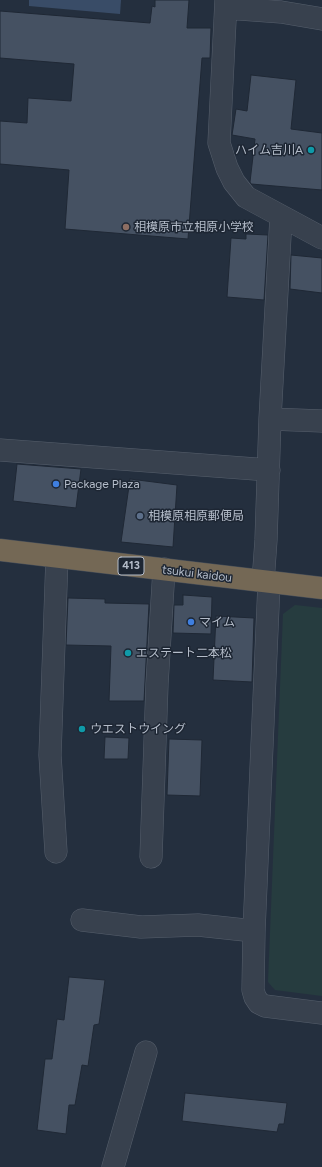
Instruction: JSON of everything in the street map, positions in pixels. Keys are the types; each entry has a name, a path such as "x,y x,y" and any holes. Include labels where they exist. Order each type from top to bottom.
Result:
{"highway":[{"name":"tsukui kaidou","path":"0,550 322,588"}],"street":[{"path":"322,19 282,6 226,4 219,143 226,168 234,182 246,197 322,238"},
{"path":"281,217 270,419 253,990 259,1003 265,1006 322,1013"},
{"path":"270,419 322,421"},
{"path":"0,450 269,470"},
{"path":"56,852 50,755 57,557"},
{"path":"151,857 157,684 164,569"},
{"path":"82,920 141,927 198,925 254,931"},
{"path":"113,1167 146,1052"}],"green space":[{"path":"295,605 322,608 322,996 275,990 268,982 283,614"}],"water":[{"path":"29,0 121,0 120,14 29,6"}],"building":[{"path":"155,0 189,0 187,28 211,28 210,58 202,58 188,239 65,229 69,170 0,164 0,121 27,123 28,98 71,101 74,64 0,58 0,11 150,23 152,6 155,7"},
{"path":"251,75 296,80 291,129 322,133 322,190 251,184 255,139 232,135 236,109 247,111"},
{"path":"246,234 268,235 264,300 227,297 231,238 246,239"},
{"path":"291,255 322,258 322,293 290,289"},
{"path":"17,464 81,469 76,508 13,501"},
{"path":"130,479 177,485 173,547 121,542"},
{"path":"183,595 212,597 211,634 173,633 174,605 183,605"},
{"name":"エステート二本松","path":"68,598 105,599 105,603 149,604 144,701 109,701 111,646 66,645"},
{"path":"216,616 254,618 252,682 213,680"},
{"path":"105,737 129,738 128,759 104,759"},
{"path":"169,739 202,740 200,796 167,795"},
{"path":"69,977 105,980 99,1024 94,1025 88,1066 82,1065 75,1105 69,1105 66,1134 37,1130 45,1059 52,1059 57,1019 64,1020"},
{"path":"185,1093 287,1103 284,1124 279,1124 277,1132 182,1121"}],"place":[{"name":"ハイム吉川A","path":"311,150"},
{"name":"相模原市立相原小学校","path":"126,227"},
{"name":"Package Plaza","path":"56,484"},
{"name":"相模原相原郵便局","path":"140,516"},
{"name":"マイム","path":"191,622"},
{"name":"エステート二本松","path":"128,653"},
{"name":"ウエストウイング","path":"82,729"}]}
